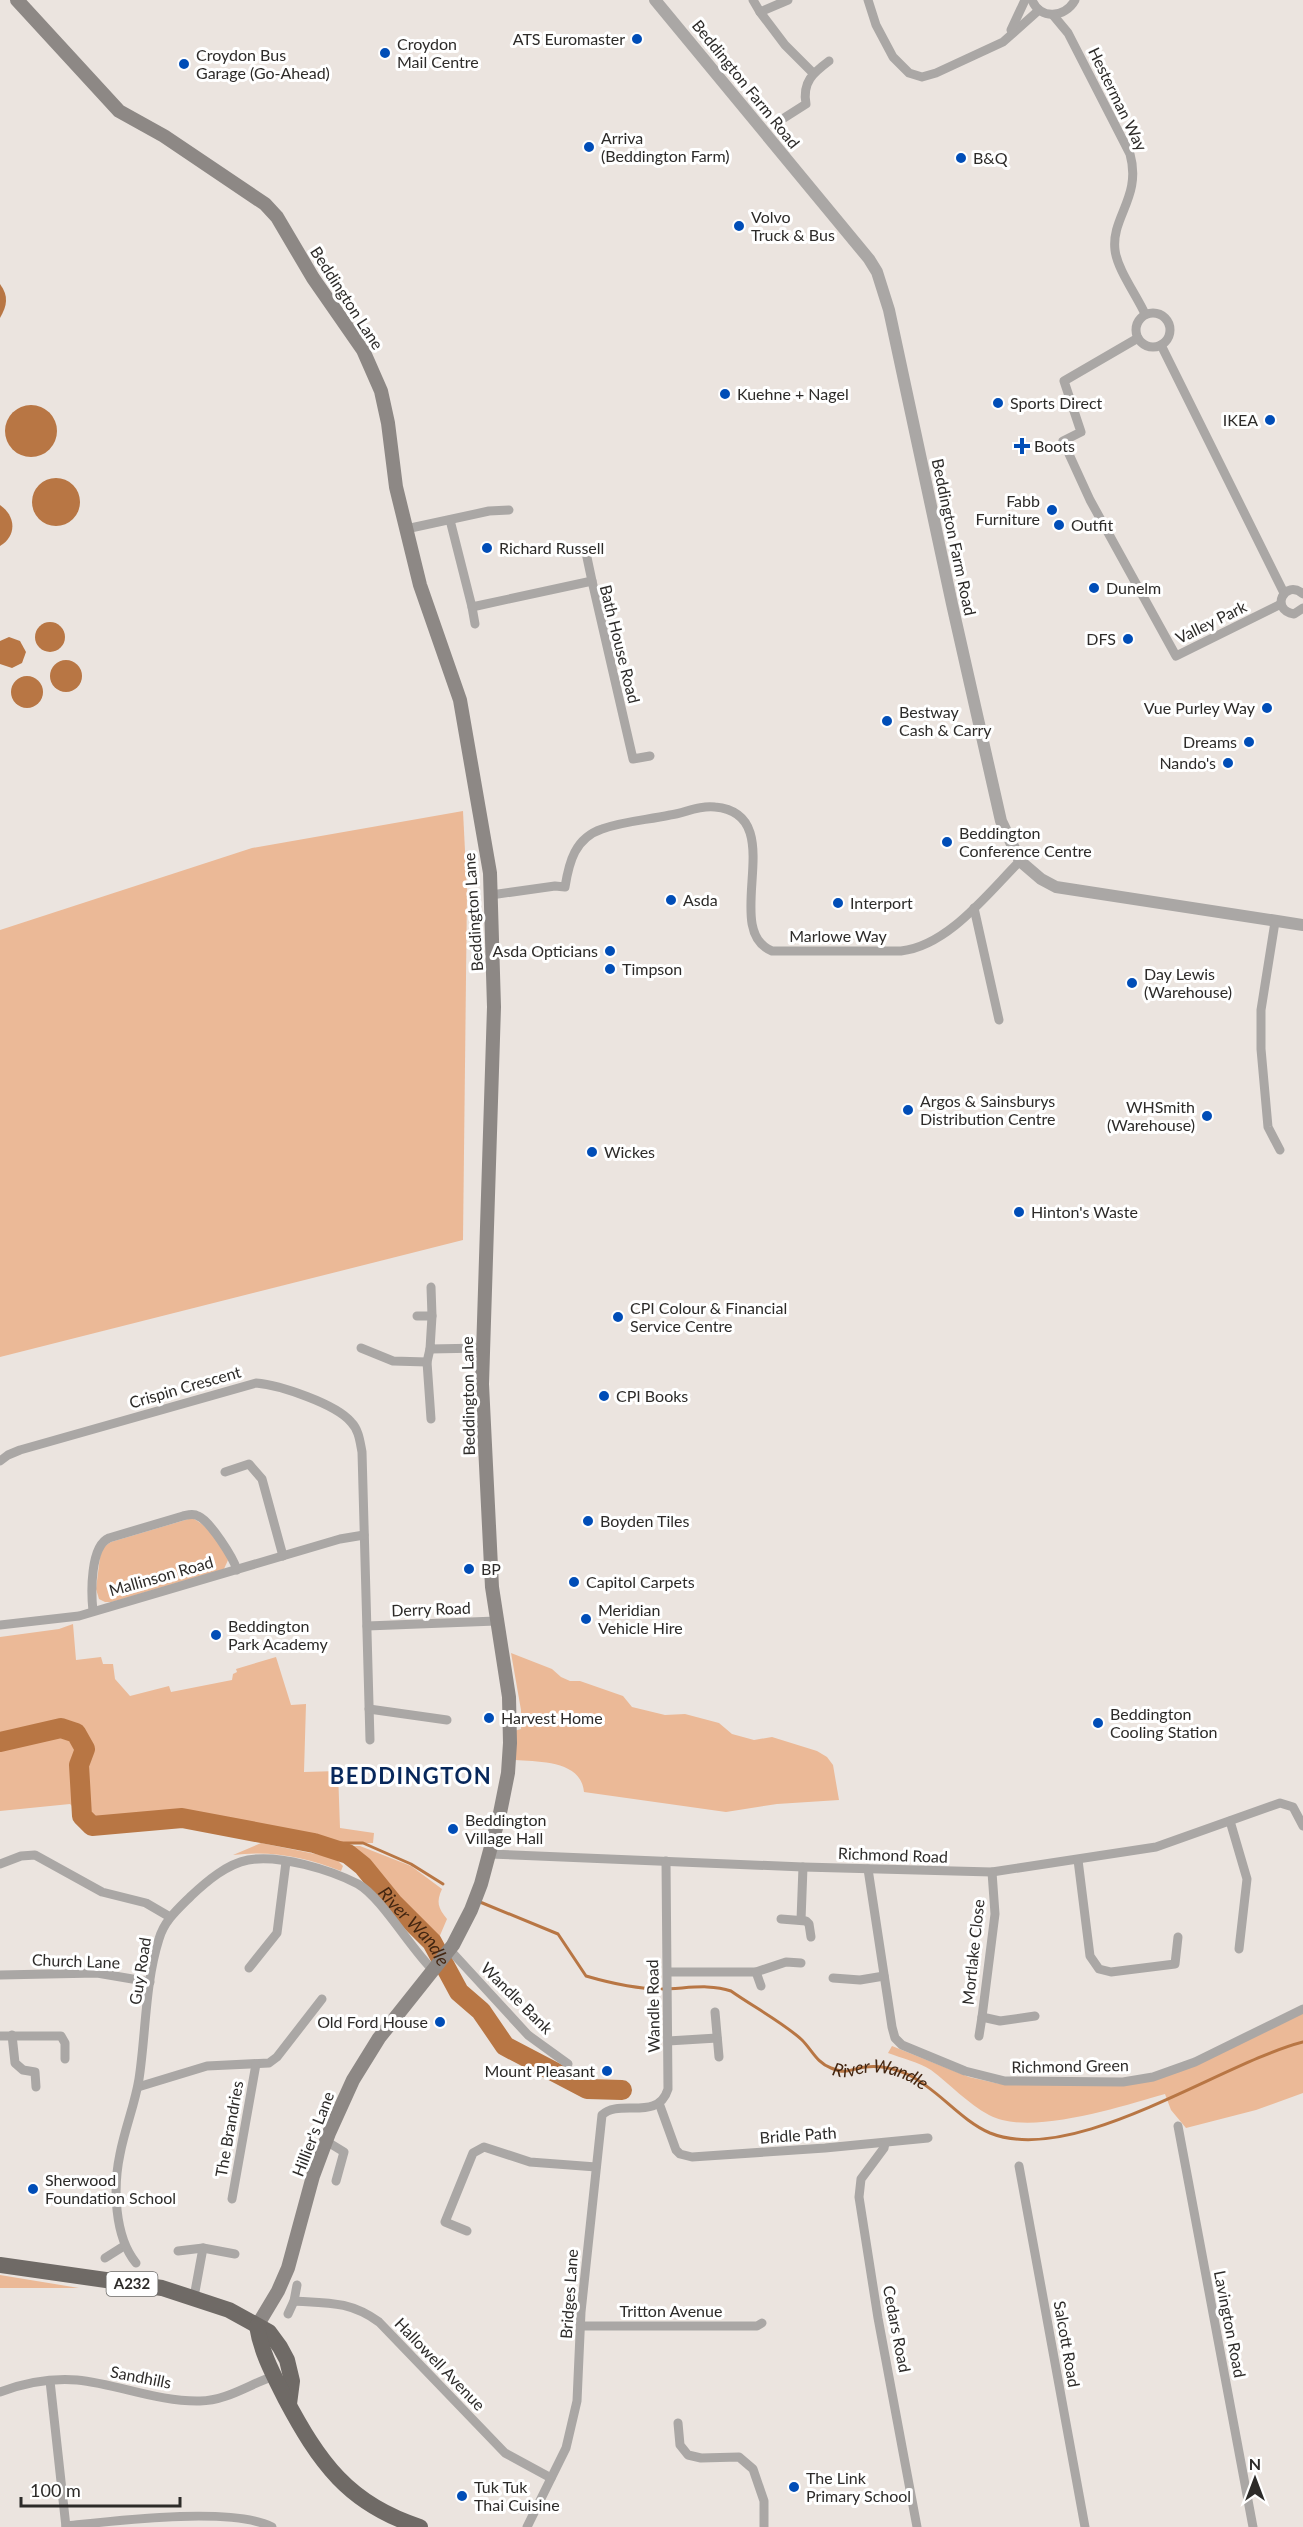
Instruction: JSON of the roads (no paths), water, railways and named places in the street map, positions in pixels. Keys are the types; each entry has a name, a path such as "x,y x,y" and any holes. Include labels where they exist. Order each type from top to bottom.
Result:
{"highway":[{"name":"A232","path":"0,2265 162,2288 229,2310 269,2332 287,2360 292,2381 289,2404"},
{"name":"A232","path":"257,2326 260,2347 306,2438 343,2484 398,2524 420,2527"}],"main road":[{"name":"Beddington Lane","path":"17,0 119,111 164,136 253,194 277,217 313,278 344,321 372,368 381,390 388,423 396,487 420,585 460,700 490,873 493,1051 482,1348 490,1554 495,1622 508,1697 510,1757 506,1786 478,1893 449,1950 433,1970"},
{"name":"Hillier's Lane","path":"257,2326 278,2291 294,2253 304,2205 341,2104 368,2055 433,1970"}],"street":[{"name":"Beddington Farm Road","path":"655,0 869,258 877,272 889,310 954,615 1001,820 1020,861 1041,879 1056,887 1303,925"},
{"path":"753,0 785,45 813,73"},
{"path":"760,12 788,0"},
{"path":"868,0 876,25 893,57 909,73 922,77 936,73 1003,42 1039,10"},
{"path":"1003,42 1016,23 1025,0"},
{"path":"1032,0 1039,10 1053,15 1072,4"},
{"path":"1068,33 1072,4"},
{"name":"Hesterman Way","path":"1053,15 1068,33 1130,154 1135,170 1133,187 1118,231 1115,250 1145,314"},
{"path":"784,118 806,104 804,92 806,82 813,73 829,61"},
{"path":"1155,312 1168,321 1170,333 1166,342 1161,345 1153,347 1144,345 1138,338 1136,325 1145,314 1155,312"},
{"name":"Valley Park","path":"1138,338 1064,381 1081,432 1063,441 1090,500 1176,656 1281,604"},
{"path":"1161,345 1284,593 1281,604 1291,613 1303,609"},
{"path":"406,529 489,511 508,510"},
{"path":"450,520 475,624"},
{"path":"585,548 592,581"},
{"name":"Bath House Road","path":"472,607 592,581 633,759 650,756"},
{"path":"1284,593 1295,589 1303,594"},
{"name":"Marlowe Way","path":"491,895 565,887 573,853 579,844 594,832 625,823 712,806 735,813 752,835 753,931 756,939 764,948 772,951 901,951 919,949 936,940 974,908 1020,861"},
{"path":"974,908 999,1020"},
{"path":"1275,922 1261,1010 1261,1049 1268,1127 1280,1150"},
{"path":"431,1287 432,1316 427,1362 431,1419"},
{"path":"417,1316 432,1316"},
{"path":"361,1348 393,1361 427,1362"},
{"path":"430,1349 482,1348"},
{"name":"Crispin Crescent","path":"0,1461 20,1450 237,1387 264,1384 324,1405 344,1415 352,1423 360,1440 362,1452 370,1740"},
{"path":"225,1472 249,1464 262,1479 283,1556"},
{"name":"Mallinson Road","path":"93,1611 92,1592 97,1552 101,1542 183,1516 194,1514 201,1518 229,1551 237,1570"},
{"name":"Mallinson Road","path":"0,1625 62,1620 340,1539 364,1535"},
{"name":"Derry Road","path":"367,1626 495,1622"},
{"path":"369,1709 447,1720"},
{"name":"Richmond Road","path":"490,1854 992,1872 1156,1847 1275,1804 1286,1803 1293,1807 1303,1826"},
{"path":"1230,1821 1247,1879 1239,1950"},
{"path":"0,1864 21,1856 34,1855 102,1892 146,1903 170,1917"},
{"name":"Guy Road","path":"136,2263 124,2246 118,2210 118,2166 138,2087 150,1982 159,1939 170,1917 197,1890 233,1865 259,1859 286,1862 331,1872 364,1888 433,1970"},
{"path":"1078,1860 1090,1956 1099,1969 1111,1972 1175,1965 1178,1938"},
{"name":"Wandle Road","path":"659,2103 668,2089 666,1861"},
{"path":"249,1968 277,1934 286,1862"},
{"path":"801,1920 803,1867"},
{"name":"Richmond Green","path":"868,1869 892,2027 899,2044 965,2071 1012,2082 1105,2083 1154,2077 1202,2059 1303,2009"},
{"name":"Mortlake Close","path":"992,1872 995,1914 982,2018 1000,2021 1035,2016"},
{"path":"781,1919 801,1920 809,1924 811,1937"},
{"name":"Wandle Bank","path":"449,1950 528,2035 567,2064"},
{"path":"668,1976 756,1972 786,1962 801,1963"},
{"path":"756,1972 761,1986"},
{"name":"Church Lane","path":"0,1975 98,1974 150,1982"},
{"path":"833,1978 860,1980 884,1976"},
{"name":"The Brandries","path":"138,2087 207,2066 273,2061 322,1999"},
{"path":"715,2013 719,2058"},
{"path":"979,2036 982,2018"},
{"path":"12,2035 15,2063 23,2070 35,2072 36,2088"},
{"path":"0,2036 61,2037 65,2043 65,2059"},
{"path":"668,2041 717,2038"},
{"name":"The Brandries","path":"232,2199 256,2064"},
{"name":"Bridle Path","path":"659,2103 674,2146 680,2154 692,2157 928,2139"},
{"name":"Bridges Lane","path":"527,2527 566,2448 574,2416 579,2385 580,2326 603,2113 659,2103"},
{"name":"Lavington Road","path":"1178,2126 1252,2527"},
{"path":"326,2141 344,2152 336,2181"},
{"name":"Cedars Road","path":"885,2143 861,2179 859,2197 878,2318 917,2527"},
{"path":"467,2231 445,2222 473,2153 478,2148 484,2147 530,2162 596,2167"},
{"name":"Salcott Road","path":"1019,2166 1085,2527"},
{"path":"105,2258 124,2246"},
{"path":"194,2297 203,2248"},
{"path":"178,2251 203,2248 235,2254"},
{"path":"288,2314 294,2301 297,2285"},
{"name":"Hallowell Avenue","path":"294,2301 336,2303 361,2309 380,2322 505,2453 551,2478"},
{"name":"Tritton Avenue","path":"580,2326 757,2326 762,2323"},
{"name":"Sandhills","path":"0,2392 26,2383 79,2380 152,2396 191,2401 219,2398 274,2376"},
{"path":"50,2381 66,2526 209,2516 251,2520 272,2527"},
{"path":"678,2423 680,2445 688,2455 701,2458 739,2457 753,2469 764,2501 764,2527"}],"waterway":[{"name":"River Wandle","path":"0,1742 61,1728 76,1733 85,1749 79,1765 82,1816 92,1826 182,1818 314,1843 348,1854 363,1866 393,1903 432,1942 459,1992 481,2011 505,2046 587,2089 622,2090"},
{"name":"River Wandle","path":"314,1843 363,1843 411,1864 443,1884"},
{"name":"River Wandle","path":"480,1902 558,1934 586,1976 642,1988 705,1987 731,1991 795,2034 826,2066 841,2071 876,2067 904,2073 920,2081 979,2127 990,2133 1024,2140 1063,2136 1104,2125 1269,2053 1303,2042"}],"place":[{"name":"ATS Euromaster","path":"637,39"},
{"name":"Croydon Mail Centre","path":"385,53"},
{"name":"Croydon Bus Garage (Go-Ahead)","path":"184,64"},
{"name":"Arriva (Beddington Farm)","path":"589,147"},
{"name":"B&Q","path":"961,158"},
{"name":"Volvo Truck & Bus","path":"739,226"},
{"name":"Kuehne + Nagel","path":"725,394"},
{"name":"Sports Direct","path":"998,403"},
{"name":"IKEA","path":"1270,420"},
{"name":"Boots","path":"1022,446"},
{"name":"Fabb Furniture","path":"1052,510"},
{"name":"Outfit","path":"1059,525"},
{"name":"Richard Russell","path":"487,548"},
{"name":"Dunelm","path":"1094,588"},
{"name":"DFS","path":"1128,639"},
{"name":"Vue Purley Way","path":"1267,708"},
{"name":"Bestway Cash & Carry","path":"887,721"},
{"name":"Dreams","path":"1249,742"},
{"name":"Nando's","path":"1228,763"},
{"name":"Beddington Conference Centre","path":"947,842"},
{"name":"Asda","path":"671,900"},
{"name":"Interport","path":"838,903"},
{"name":"Asda Opticians","path":"610,951"},
{"name":"Timpson","path":"610,969"},
{"name":"Day Lewis (Warehouse)","path":"1132,983"},
{"name":"Argos & Sainsburys Distribution Centre","path":"908,1110"},
{"name":"WHSmith (Warehouse)","path":"1207,1116"},
{"name":"Wickes","path":"592,1152"},
{"name":"Hinton's Waste","path":"1019,1212"},
{"name":"CPI Colour & Financial Service Centre","path":"618,1317"},
{"name":"CPI Books","path":"604,1396"},
{"name":"Boyden Tiles","path":"588,1521"},
{"name":"BP","path":"469,1569"},
{"name":"Capitol Carpets","path":"574,1582"},
{"name":"Meridian Vehicle Hire","path":"586,1619"},
{"name":"Beddington Park Academy","path":"216,1635"},
{"name":"Harvest Home","path":"489,1718"},
{"name":"Beddington Cooling Station","path":"1098,1723"},
{"name":"Beddington Village Hall","path":"453,1829"},
{"name":"Old Ford House","path":"440,2022"},
{"name":"Mount Pleasant","path":"607,2071"},
{"name":"Sherwood Foundation School","path":"33,2189"},
{"name":"The Link Primary School","path":"794,2487"},
{"name":"Tuk Tuk Thai Cuisine","path":"462,2496"}],"district":[{"name":"BEDDINGTON","path":"411,1776"}]}
